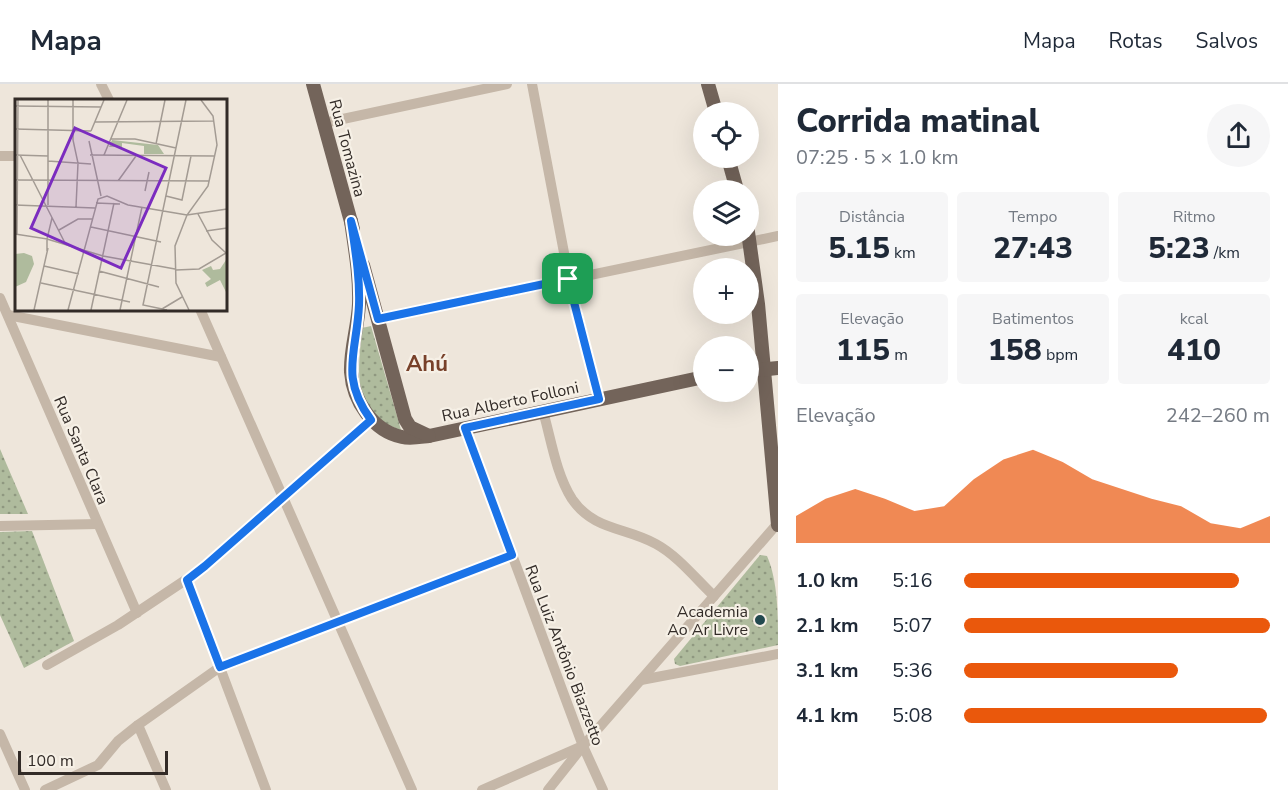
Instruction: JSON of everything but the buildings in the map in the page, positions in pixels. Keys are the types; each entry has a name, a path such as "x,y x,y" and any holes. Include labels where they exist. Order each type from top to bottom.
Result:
{"main road":[{"name":"Rua Tomazina","path":"314,84 405,419 410,427 429,436"},
{"path":"708,84 713,102"},
{"name":"Rua Tomazina","path":"351,221 358,266 358,306 351,359 353,385 364,411 371,420"},
{"path":"751,246 771,369 778,524"},
{"path":"356,328 378,319"},
{"name":"Rua Alberto Folloni","path":"429,436 693,379"},
{"path":"371,420 401,437 429,436"}],"street":[{"path":"101,84 108,99"},
{"path":"324,123 507,84"},
{"path":"532,84 568,279 599,399"},
{"path":"759,237 778,236"},
{"path":"378,319 711,246"},
{"name":"Rua Santa Clara","path":"0,298 137,613"},
{"path":"200,310 412,790"},
{"path":"8,315 221,357"},
{"path":"543,411 566,488 584,512 604,526 642,537 667,551 714,597"},
{"path":"47,664 137,613 187,580 371,420"},
{"name":"Rua Luiz Antônio Biazzetto","path":"465,428 583,746 603,790"},
{"path":"0,526 98,524"},
{"path":"549,790 583,746 778,524"},
{"path":"45,790 98,765 118,741 220,667 512,555"},
{"path":"187,580 266,790"},
{"path":"640,680 778,654"},
{"path":"138,725 166,790"},
{"path":"0,734 25,790"},
{"path":"482,790 583,746"}],"green space":[{"path":"371,326 401,430 384,423 371,411 361,389 359,365 362,328"},
{"path":"0,449 28,514 0,514"},
{"path":"32,531 74,641 24,668 0,615 0,532"},
{"path":"760,555 767,556 773,576 778,645 680,666 675,664 674,659"}],"place":[{"name":"Academia Ao Ar Livre","path":"760,620"}],"district":[{"name":"Ahú","path":"427,363"}],"route":[{"path":"351,221 378,319 568,279 599,399 465,428 512,555 220,667 187,580 371,420 358,398 351,373 359,287 351,221"}]}
